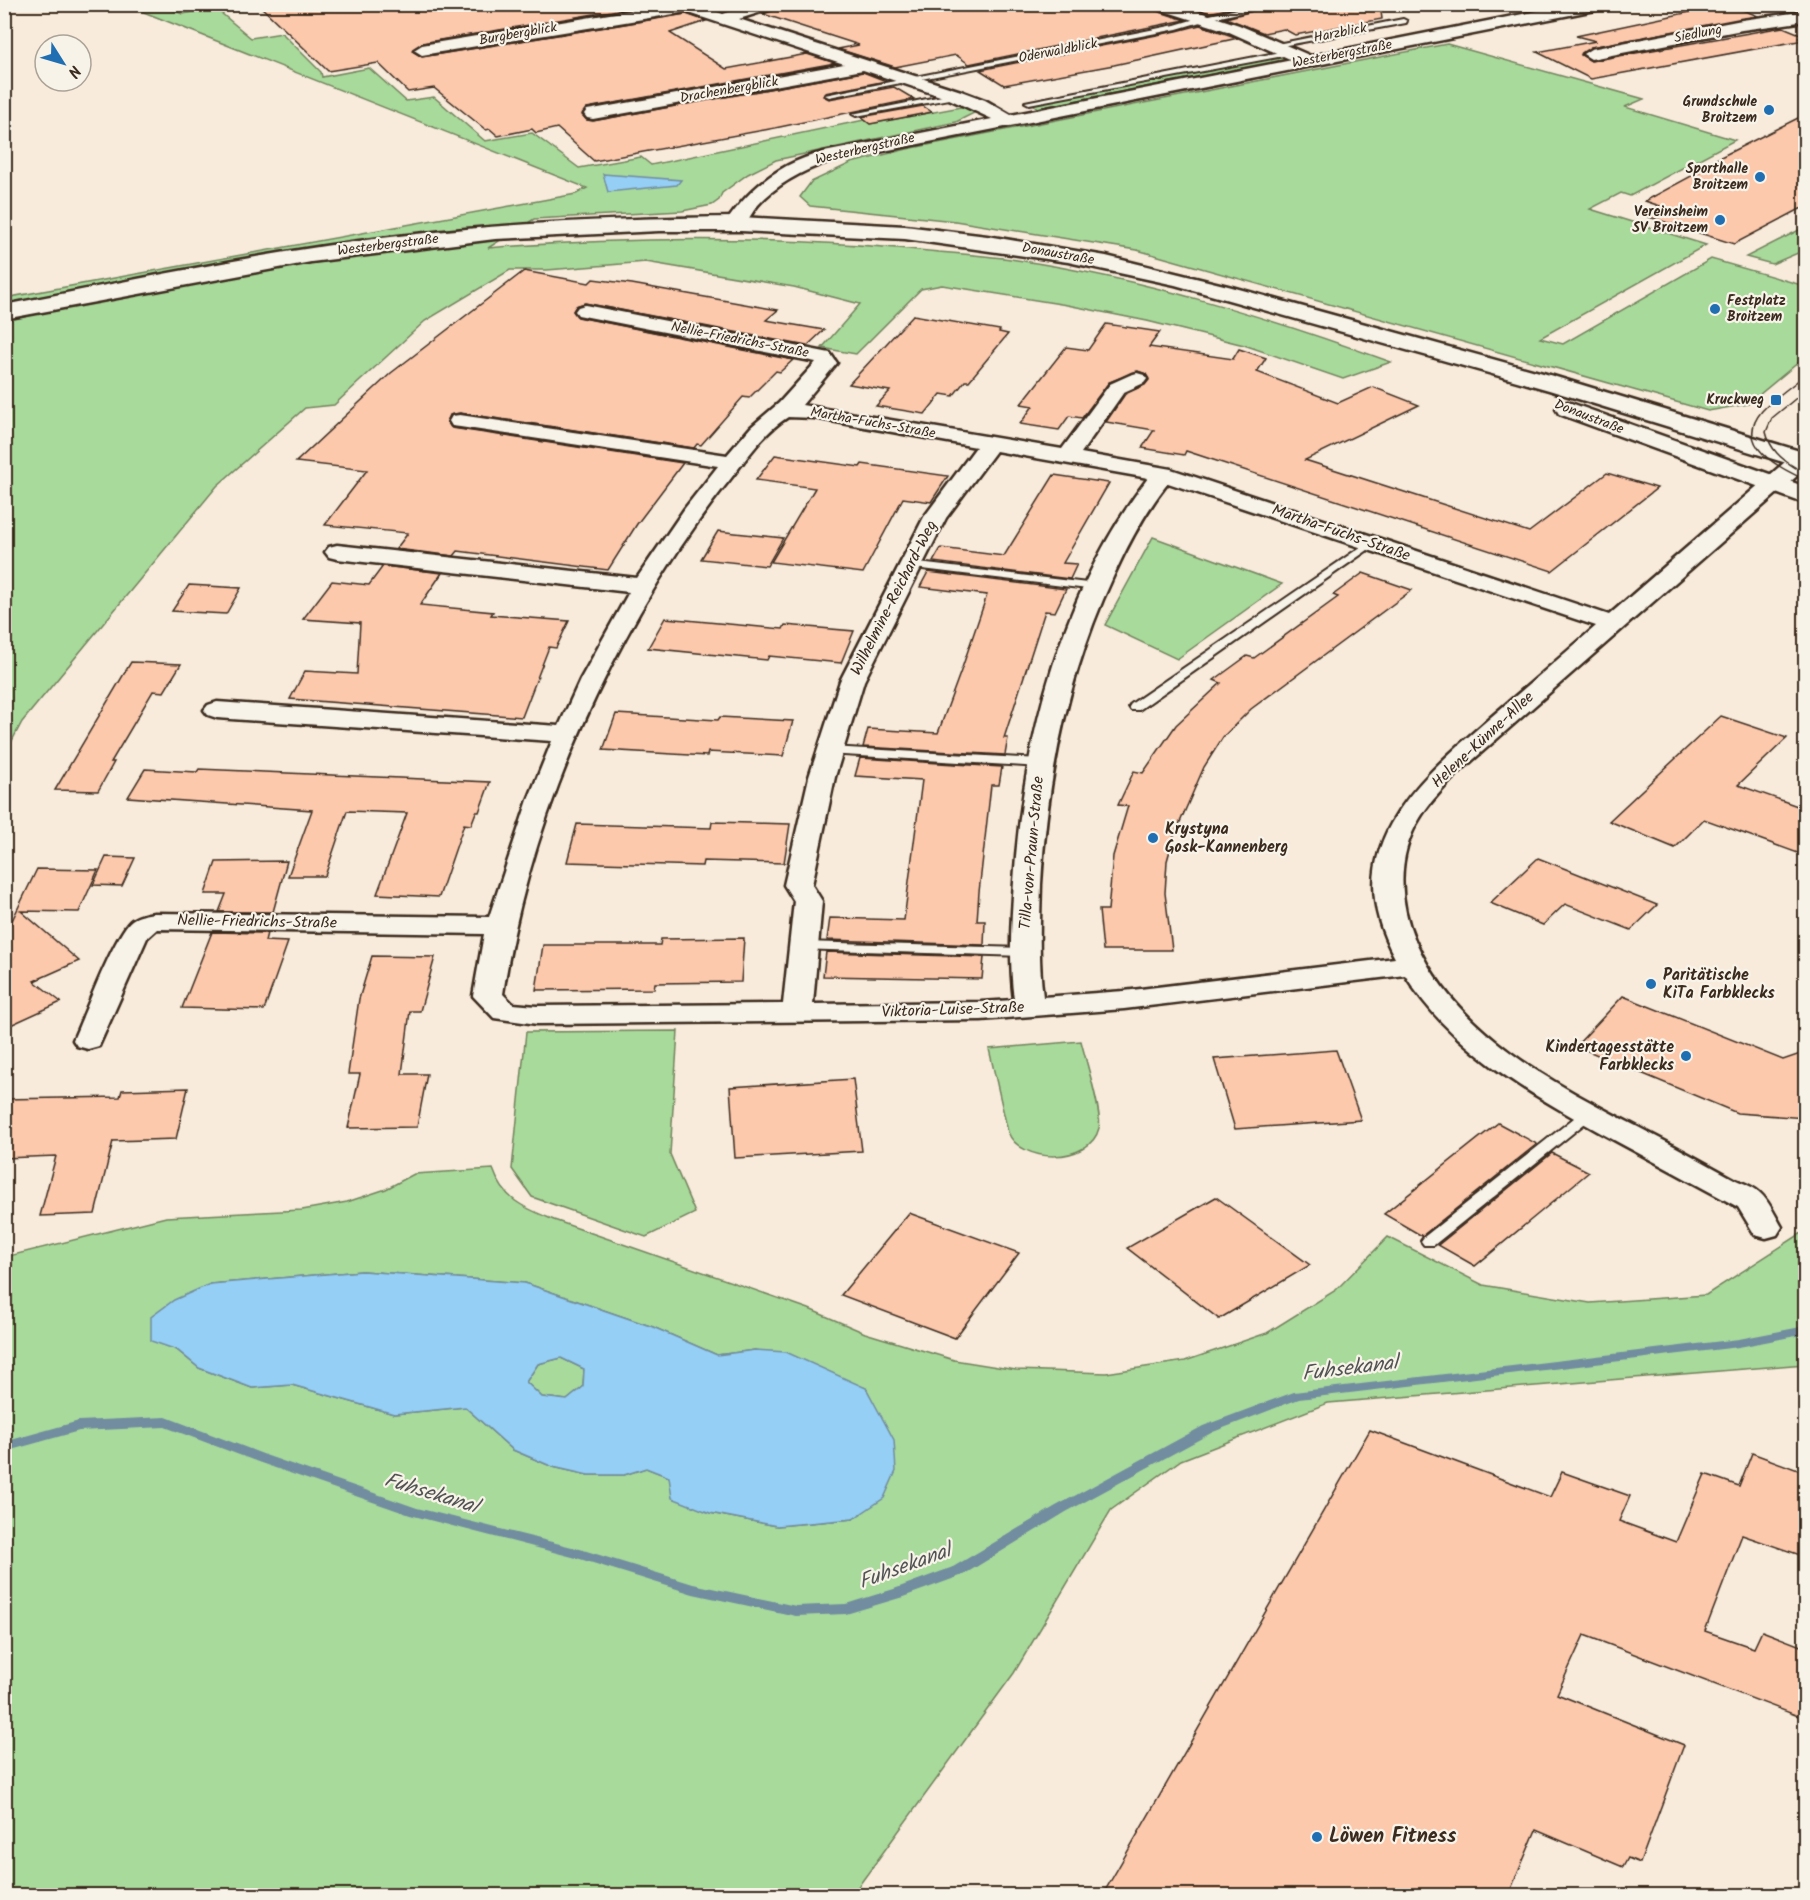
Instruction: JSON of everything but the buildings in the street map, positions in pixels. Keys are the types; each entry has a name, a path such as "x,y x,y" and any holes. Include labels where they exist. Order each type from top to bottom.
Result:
{"main road":[{"name":"Westerbergstraße","path":"4,312 342,250 416,241 590,227 734,224"},
{"name":"Donaustraße","path":"734,224 806,226 916,234 1066,254 1204,285 1565,387 1804,461"},
{"name":"Donaustraße","path":"1373,334 1806,496"}],"street":[{"path":"722,19 771,4"},
{"name":"Harzblick","path":"1158,4 1205,18 1309,61"},
{"name":"Westerbergstraße","path":"734,224 757,194 776,178 805,163 877,145 1006,119 1600,4"},
{"name":"Oderwaldblick","path":"682,6 957,96 979,104 1006,119"},
{"name":"Burgbergblick","path":"422,50 682,6"},
{"name":"Siedlung","path":"1591,54 1743,25 1806,16"},
{"name":"Drachenbergblick","path":"593,114 865,65"},
{"name":"Nellie-Friedrichs-Straße","path":"494,1004 488,996 500,926 535,816 567,734 602,658 642,586 666,549 733,462 764,427 785,410 827,363 823,357 585,311"},
{"path":"1068,456 1117,388 1137,379"},
{"name":"Martha-Fuchs-Straße","path":"785,410 814,412 1163,474 1611,624"},
{"path":"460,421 733,462"},
{"name":"Wilhelmine-Reichard-Weg","path":"797,1014 808,901 798,885 822,777 852,681 935,517 991,443"},
{"name":"Helene-Künne-Allee","path":"1766,1227 1749,1200 1551,1091 1491,1052 1460,1024 1412,965 1400,944 1389,900 1390,859 1405,819 1449,767 1772,485 1804,461"},
{"name":"Tilla-von-Praun-Straße","path":"1030,1008 1024,952 1031,829 1040,763 1055,695 1068,654 1096,587 1134,513 1163,474"},
{"path":"337,552 642,586"},
{"path":"217,710 567,734"},
{"name":"Nellie-Friedrichs-Straße","path":"88,1040 134,935 143,925 154,921 500,926"},
{"name":"Viktoria-Luise-Straße","path":"494,1004 504,1012 537,1016 981,1011 1124,1000 1412,965"}],"lane":[{"name":"Harzblick","path":"1205,18 1275,4"},
{"name":"Oderwaldblick","path":"911,80 1177,27 1205,18"},
{"name":"Harzblick","path":"1284,49 1403,21"},
{"path":"1029,102 1284,49"},
{"path":"829,95 911,80"},
{"path":"856,114 957,96"},
{"path":"1135,707 1371,543"},
{"path":"910,565 1096,587"},
{"path":"831,751 1040,763"},
{"path":"802,946 1024,952"},
{"path":"1429,1241 1589,1113"}],"green space":[{"path":"126,5 158,5 183,14 215,8 251,38 282,33 321,72 322,77 369,68 406,101 434,97 485,141 532,133 579,168 641,157 651,165 864,120 870,124 966,106 976,112 956,122 776,160 748,174 722,193 719,200 712,205 682,211 534,219 488,248 601,241 714,240 826,243 998,257 1065,268 1160,289 1253,315 1391,362 1343,379 1244,345 1147,321 1067,305 942,285 921,289 856,354 822,348 860,304 794,287 646,262 547,270 510,270 425,321 334,405 305,408 217,486 22,722 5,754 5,298 576,194 587,188"},
{"path":"1447,44 1644,99 1625,107 1735,140 1630,196 1621,193 1590,209 1706,245 1540,338 1563,344 1711,259 1805,286 1805,357 1748,404 1708,411 1137,250 955,221 810,206 800,197 811,182 851,163 907,149"},
{"path":"1291,52 1300,57 1038,108 1029,102"},
{"path":"1805,227 1805,250 1772,264 1746,257"},
{"path":"1153,537 1282,584 1177,659 1105,625"},
{"path":"678,1031 670,1154 695,1213 646,1237 532,1197 512,1169 526,1032"},
{"path":"1081,1041 1100,1121 1093,1140 1083,1149 1069,1154 1040,1155 1026,1150 1015,1143 1008,1132 989,1049"},
{"path":"493,1169 509,1196 525,1207 554,1220 809,1309 865,1333 954,1360 1016,1370 1106,1373 1185,1361 1267,1333 1336,1290 1388,1237 1483,1285 1590,1303 1706,1295 1805,1231 1805,1364 1328,1403 1181,1460 1111,1510 1014,1673 852,1895 5,1896 5,1257 166,1217 302,1210 347,1202 386,1189 414,1174","holes":["362,1271 525,1283 653,1327 717,1355 755,1350 866,1388 878,1412 853,1519 777,1526 710,1513 669,1477 646,1468 624,1475 588,1475 553,1467 513,1450 465,1407 394,1414 292,1385 252,1388 199,1368 177,1350 210,1284"]},
{"path":"561,1358 584,1369 583,1387 567,1400 542,1397 526,1382 538,1364"}],"water":[{"path":"603,174 681,180 677,185 608,192"},
{"path":"362,1271 525,1283 653,1327 717,1355 755,1350 786,1352 866,1388 894,1440 896,1471 884,1498 853,1519 777,1526 710,1513 672,1498 669,1477 646,1468 624,1475 588,1475 553,1467 513,1450 465,1407 394,1414 292,1385 252,1388 199,1368 177,1350 151,1341 151,1317 174,1300 210,1284","holes":["561,1358 584,1369 583,1387 567,1400 542,1397 526,1382 538,1364"]}],"waterway":[{"name":"Fuhsekanal","path":"4,1447 79,1426 166,1422 263,1459 415,1512 580,1554 693,1589 796,1611 846,1609 958,1571 1061,1509 1208,1429 1298,1395 1739,1343 1806,1330"}],"tram line":[{"path":"1806,374 1762,411 1754,423 1753,434 1756,445 1763,454 1784,469 1806,480"},
{"path":"1796,468 1777,453 1770,444 1766,432 1772,418 1806,390"}],"place":[{"name":"Grundschule Broitzem","path":"1769,110"},
{"name":"Sporthalle Broitzem","path":"1760,177"},
{"name":"Vereinsheim SV Broitzem","path":"1720,220"},
{"name":"Festplatz Broitzem","path":"1715,309"},
{"name":"Kruckweg","path":"1776,400"},
{"name":"Krystyna Gosk-Kannenberg","path":"1153,838"},
{"name":"Paritätische KiTa Farbklecks","path":"1651,984"},
{"name":"Kindertagesstätte Farbklecks","path":"1686,1056"},
{"name":"Löwen Fitness","path":"1317,1837"}]}
